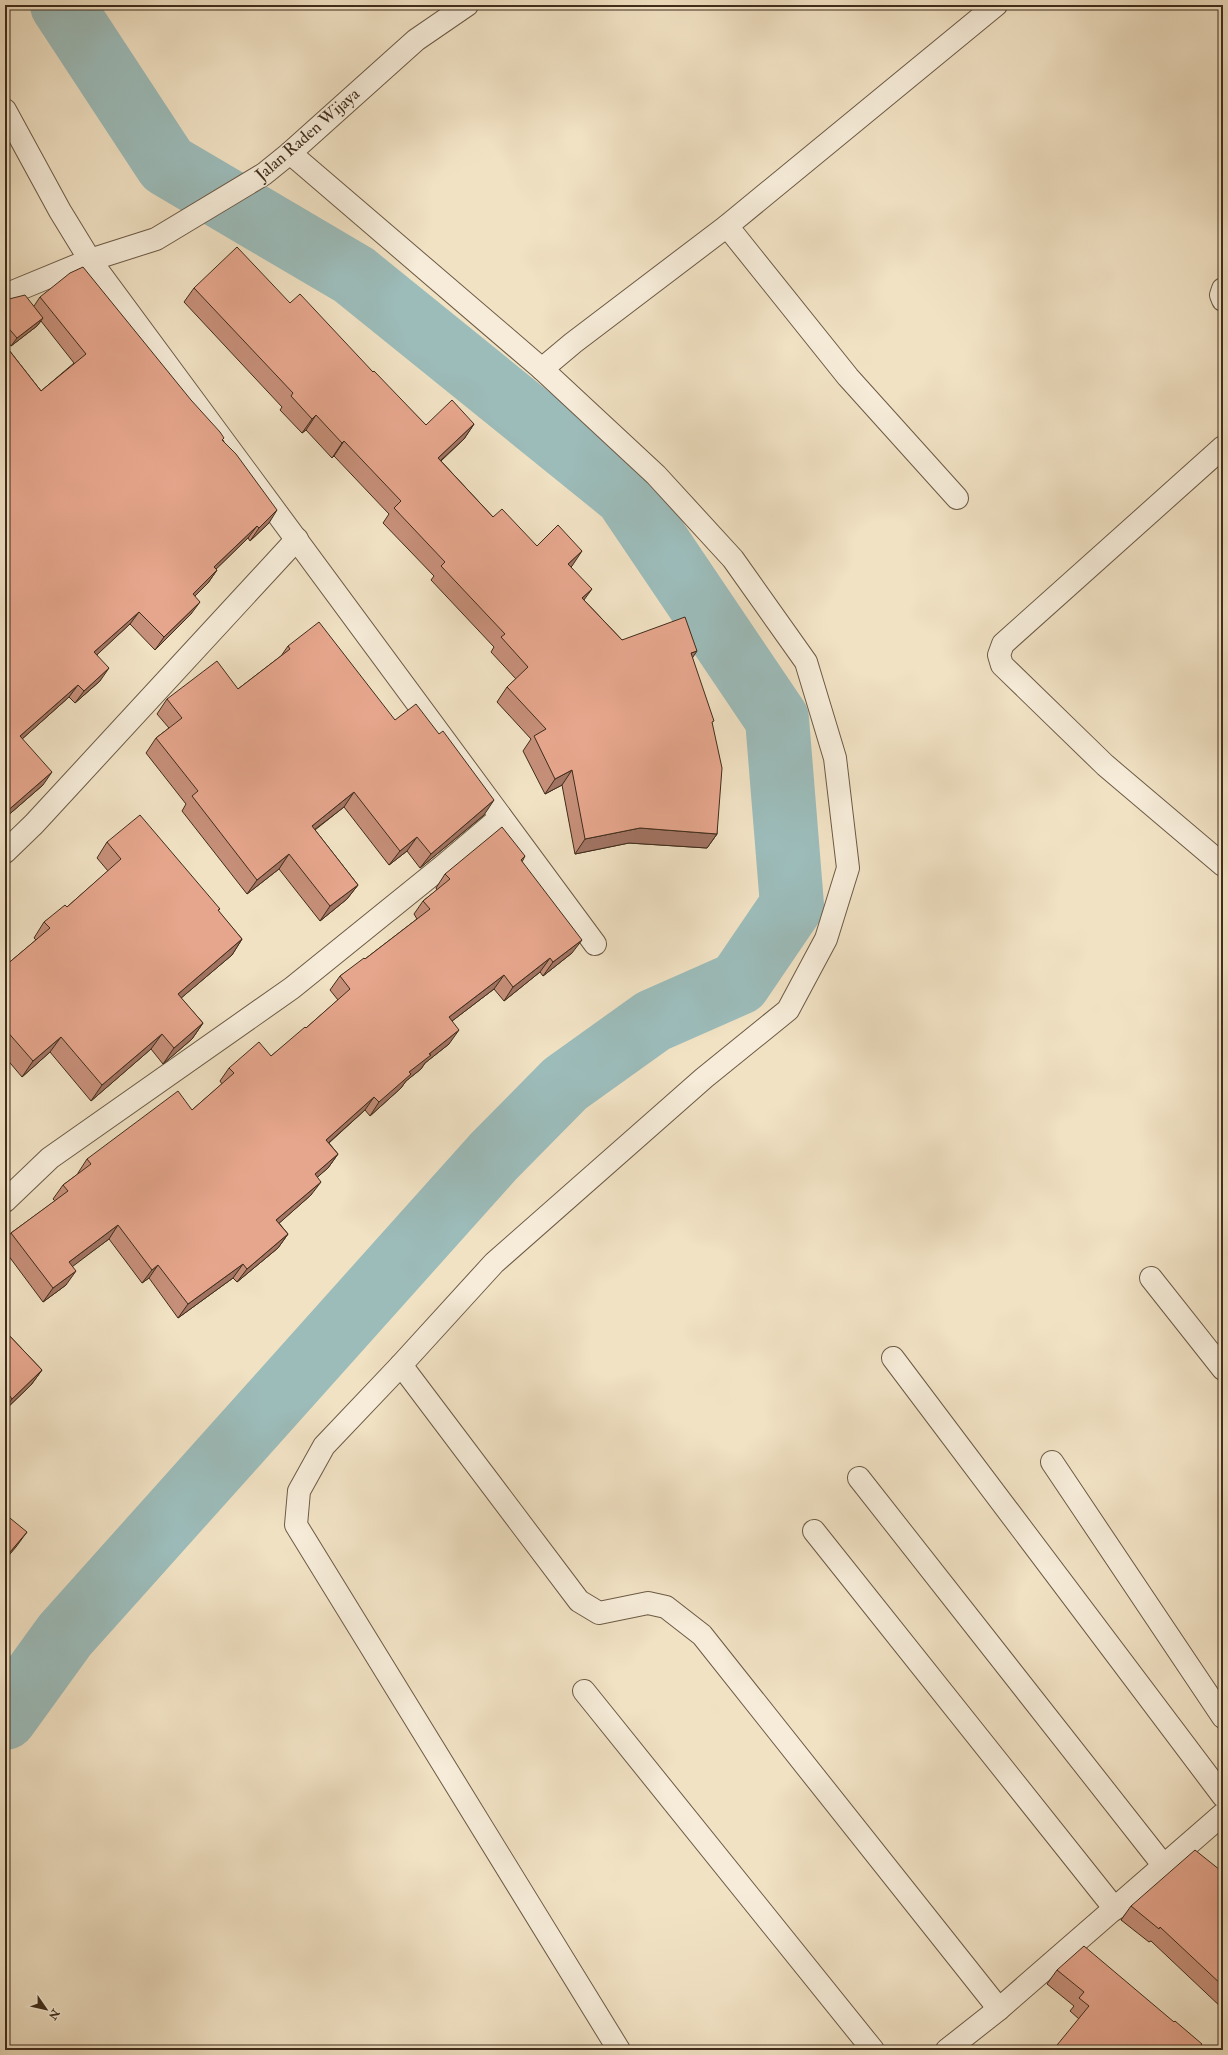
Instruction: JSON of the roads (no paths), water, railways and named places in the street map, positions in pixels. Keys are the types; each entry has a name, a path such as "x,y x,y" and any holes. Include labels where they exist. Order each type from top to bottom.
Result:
{"street":[{"name":"Jalan Raden Wijaya","path":"5,295 90,260 156,238 264,174 290,153 416,40 467,5"},
{"path":"542,369 573,343 727,226 996,5"},
{"path":"5,110 60,211 90,260 595,944"},
{"path":"290,153 542,369 656,475 733,559 806,662 835,758 848,868 826,939 788,1010 704,1078 494,1263 401,1365 324,1446 300,1491 296,1525 620,2050"},
{"path":"727,226 848,376 957,498"},
{"path":"1223,290 1221,296 1223,300"},
{"path":"1223,447 1003,644 999,656 1002,665 1105,765 1223,865"},
{"path":"5,852 34,824 297,539"},
{"path":"5,1201 50,1158 292,988 502,817"},
{"path":"1152,1278 1223,1369"},
{"path":"893,1358 1223,1796"},
{"path":"401,1365 580,1601 599,1612 648,1603 666,1607 702,1635 999,2009"},
{"path":"1052,1462 1223,1717"},
{"path":"859,1478 1164,1866"},
{"path":"814,1531 1115,1909"},
{"path":"584,1691 873,2050"},
{"path":"947,2050 999,2009 1223,1814"}],"waterway":[{"path":"5,1718 65,1635 493,1157 565,1084 653,1021 739,983 792,905 777,719 626,495 354,275 167,165 62,5"}]}
